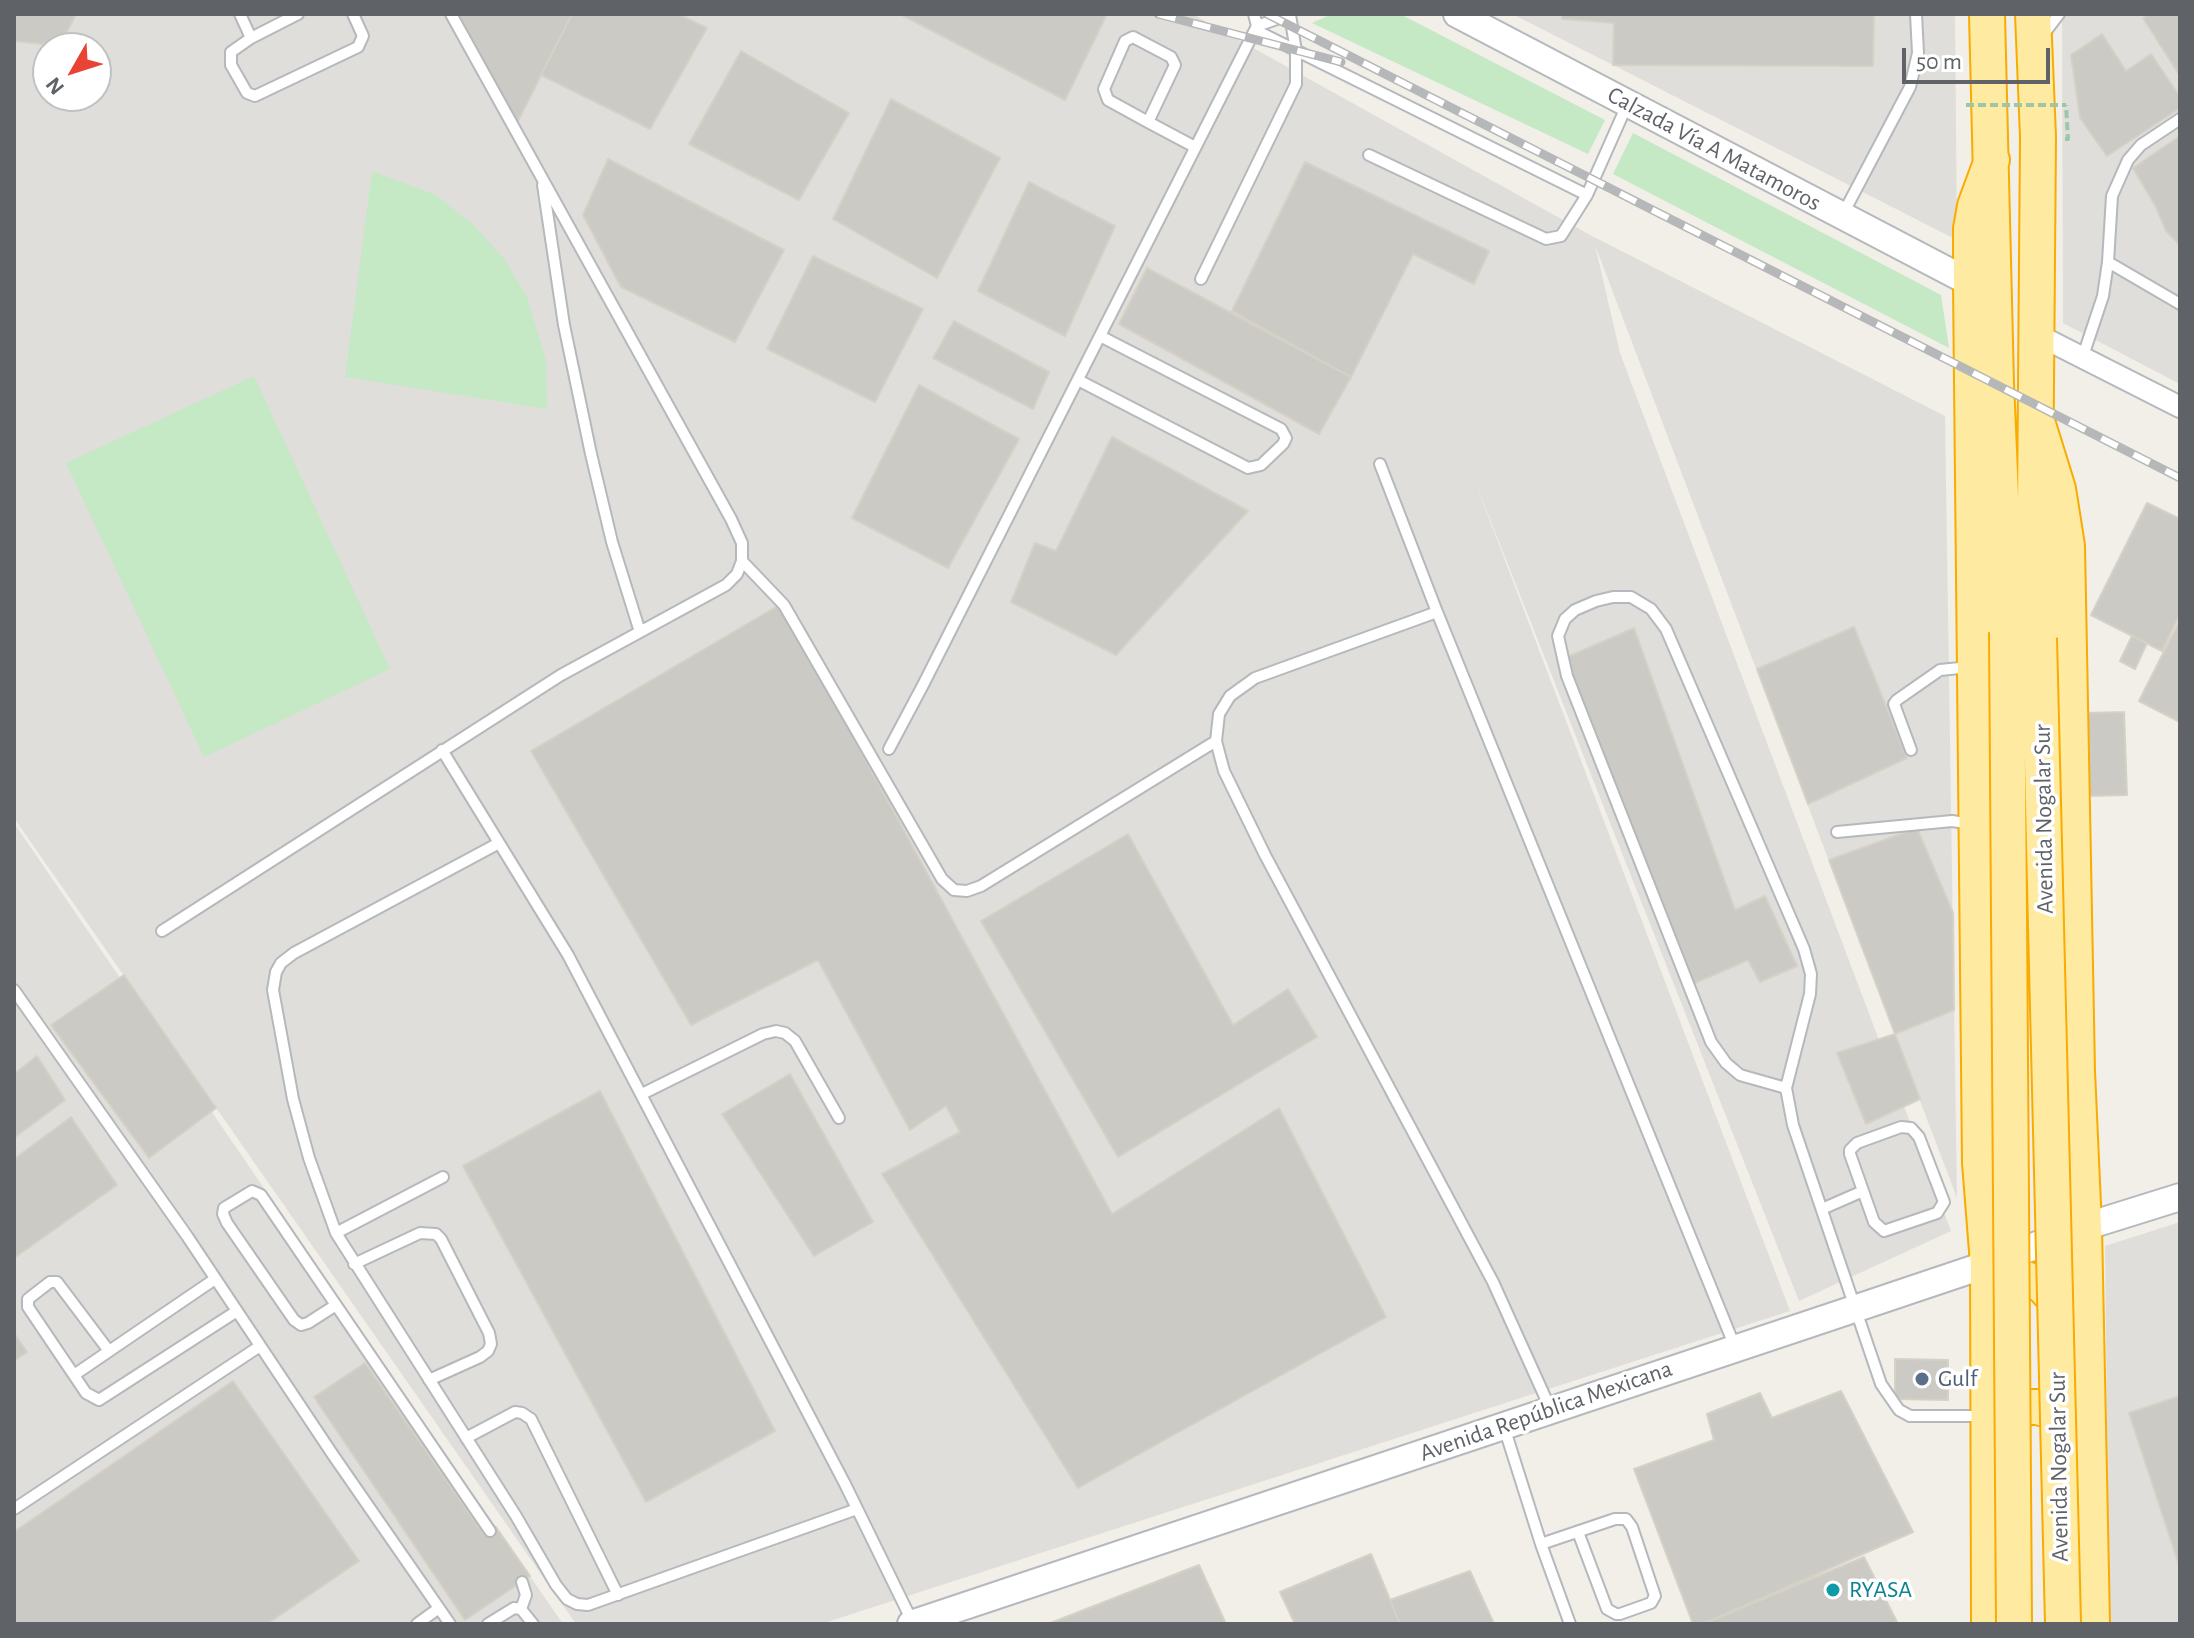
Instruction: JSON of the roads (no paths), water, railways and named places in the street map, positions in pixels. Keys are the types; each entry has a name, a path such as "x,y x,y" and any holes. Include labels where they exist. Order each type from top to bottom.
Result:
{"highway":[{"name":"Avenida Nogalar Sur","path":"1987,14 1996,383 2023,635 2063,1624"},
{"name":"Avenida Nogalar Sur","path":"2014,1624 2023,635 2035,508 2038,335 2038,137 2034,30"},
{"path":"1989,1624 1990,1416 1988,1264 1980,1163 1971,229 1975,206 1992,160"},
{"path":"2036,418 2058,489 2067,546 2092,1624"},
{"path":"1981,1059 2012,1095 2027,1099 2040,1098 2064,1087 2077,1071"},
{"path":"1980,1163 2018,1205 2056,1222 2084,1227"},
{"path":"1988,1264 2042,1285 2063,1306 2086,1342"},
{"path":"1990,1416 2013,1407 2037,1407 2056,1412 2072,1424 2090,1446"}],"street":[{"name":"Calzada Vía A Matamoros","path":"1457,14 1971,283"},
{"path":"2038,335 2180,407"},
{"name":"Avenida República Mexicana","path":"926,1622 1988,1264 2084,1227 2180,1197"}],"lane":[{"path":"240,14 251,38"},
{"path":"298,14 235,47 230,58 243,89 255,96 358,47 363,36 353,14"},
{"path":"162,931 561,675 726,585 737,574 742,561 742,543 731,519 451,14"},
{"path":"889,749 1256,28 1254,14"},
{"path":"1842,216 1910,87 1918,53 1916,14"},
{"path":"2034,30 2059,14"},
{"path":"1201,279 1296,84 1296,51 1290,15 1256,28"},
{"path":"1256,28 1296,51 1587,195"},
{"path":"1148,122 1175,65 1171,57 1133,37 1125,41 1104,89 1108,100 1148,122 1195,147"},
{"path":"1369,155 1546,239 1561,236 1587,195 1628,103"},
{"path":"2083,356 2103,296 2112,196 2128,160 2141,145 2180,119"},
{"path":"542,176 564,325 591,454 612,542 640,632"},
{"path":"2108,262 2180,304"},
{"path":"1078,380 1248,468 1261,465 1286,438 1281,429 1100,336"},
{"path":"1380,464 1437,612 1736,1348"},
{"path":"742,561 784,605 942,879 954,890 967,891 981,886 1216,741"},
{"path":"1786,1088 1740,1075 1726,1063 1711,1042 1572,691 1560,656 1558,636 1565,619 1575,610 1596,601 1631,597 1651,609 1666,629 1804,949 1811,974 1810,994 1786,1088 1793,1125 1881,1384 1899,1410 1910,1416 1990,1416"},
{"path":"1437,612 1255,678 1230,696 1219,714 1216,741 1224,771 1265,855 1493,1282 1551,1410"},
{"path":"1911,750 1894,704 1897,700 1940,670 1976,667"},
{"path":"442,750 568,955 857,1509 926,1622"},
{"path":"1837,832 1952,821 1978,825"},
{"path":"499,843 294,953 281,963 276,972 273,990 293,1099 309,1158 336,1233 567,1599 588,1605 857,1509"},
{"path":"14,990 450,1624"},
{"path":"642,1094 763,1034 776,1031 785,1033 795,1041 839,1118"},
{"path":"1906,1127 1919,1137 1944,1202 1937,1213 1884,1231 1874,1222 1863,1191 1850,1150 1857,1143 1906,1127"},
{"path":"336,1233 443,1177"},
{"path":"336,1305 308,1323 301,1325 294,1320 227,1223 224,1208 252,1191 261,1195 336,1305 490,1531"},
{"path":"1822,1209 1863,1191"},
{"path":"354,1264 420,1233 429,1232 441,1239 489,1333 491,1344 480,1357 429,1380"},
{"path":"74,1375 215,1279"},
{"path":"109,1351 57,1282 50,1282 33,1292 28,1299 28,1307 86,1393 99,1400 237,1311"},
{"path":"14,1509 260,1346"},
{"path":"466,1438 515,1412 531,1419 618,1595"},
{"path":"1503,1426 1570,1624"},
{"path":"1541,1544 1621,1518 1630,1523 1655,1596 1651,1603 1620,1614 1607,1609 1578,1532"},
{"path":"521,1609 526,1595 522,1582"},
{"path":"417,1624 439,1608"},
{"path":"488,1624 514,1608 521,1609 533,1624"}],"railway":[{"path":"1158,14 1341,62"},
{"path":"1267,14 2180,478"}],"place":[{"name":"Gulf","path":"1922,1379"},
{"name":"RYASA","path":"1833,1590"}]}
